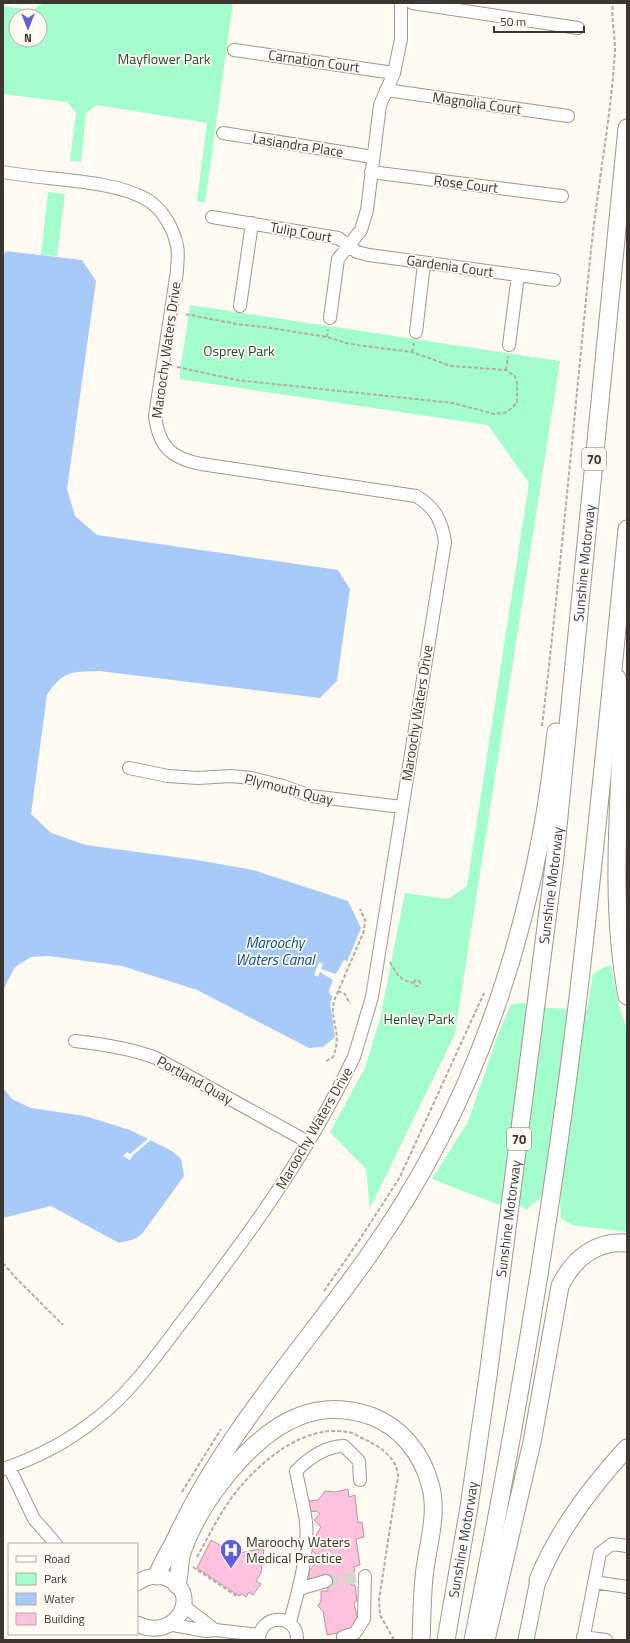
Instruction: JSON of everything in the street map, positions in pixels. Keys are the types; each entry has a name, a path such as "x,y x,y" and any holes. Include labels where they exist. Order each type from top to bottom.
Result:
{"highway":[{"name":"Sunshine Motorway","path":"446,1640 469,1508 555,857 627,128"},
{"name":"Sunshine Motorway","path":"473,1640 506,1474 534,1308 577,1009 627,529"},
{"path":"157,1576 188,1512 226,1448 395,1218 428,1162 460,1099 499,998 522,923 542,835 563,678 577,635"},
{"path":"614,662 623,702 616,898 619,943 627,996"},
{"path":"486,1640 532,1442 560,1286 572,1265 583,1255 608,1244 627,1243"},
{"path":"177,1585 186,1563 188,1539 212,1497 239,1461 269,1433 300,1416 312,1412 339,1410 365,1414 389,1425 401,1435 418,1456 433,1494 433,1519 424,1576 421,1640"},
{"path":"615,1461 627,1442"},
{"path":"538,1580 549,1552 572,1516 627,1448"}],"main road":[{"path":"138,1582 150,1576 157,1576 171,1580 177,1585 184,1598 182,1613 164,1632 144,1629 138,1625"},
{"path":"526,1640 538,1580"}],"street":[{"path":"330,318 338,259 361,230 366,210 380,105 394,73 401,40 401,3"},
{"path":"412,3 578,28"},
{"name":"Carnation Court","path":"234,50 394,73"},
{"name":"Magnolia Court","path":"386,90 568,116"},
{"name":"Lasiandra Place","path":"223,133 373,157"},
{"name":"Maroochy Waters Drive","path":"3,172 128,190 148,199 160,211 171,228 177,247 177,271 155,416 157,432 166,449 183,460 201,464 416,496 428,503 438,515 443,528 445,542 372,997 354,1057 338,1090 308,1142 245,1239 163,1346 125,1392 97,1419 66,1440 6,1468 34,1519 55,1543"},
{"name":"Rose Court","path":"371,172 562,196"},
{"name":"Tulip Court","path":"212,217 338,238 348,246"},
{"path":"240,306 252,223"},
{"name":"Gardenia Court","path":"348,246 357,252 369,255 424,264 554,280"},
{"path":"416,332 424,264"},
{"path":"509,345 518,275"},
{"name":"Plymouth Quay","path":"129,768 168,776 198,778 231,776 251,778 283,786 311,796 402,807"},
{"name":"Portland Quay","path":"75,1041 109,1045 141,1052 156,1058 308,1142"},
{"path":"290,1622 299,1589 305,1546 306,1523 296,1471 307,1460 334,1446 344,1446 359,1461 360,1480"},
{"path":"606,1640 583,1638 600,1553 612,1544 627,1546"},
{"path":"343,1637 354,1633 364,1619 365,1576"},
{"path":"299,1589 326,1581"},
{"path":"594,1582 627,1587"},
{"path":"184,1606 215,1630"},
{"path":"164,1632 215,1630 258,1637 260,1629 269,1621 280,1619 290,1622 296,1631 297,1640"}],"path":[{"path":"542,726 560,578 591,247 608,123 615,49 612,21 613,3"},
{"path":"177,366 212,376 237,380 453,403 494,414 507,412 516,403 517,383 515,376 506,370 451,366 412,352 350,344 320,336 237,324 185,314"},
{"path":"326,1061 333,1057 337,1045 337,1031 333,1006 364,931 365,920 360,909"},
{"path":"389,961 399,978 414,983"},
{"path":"323,1291 358,1242 400,1177 486,990"},
{"path":"338,991 345,994 350,1004"},
{"path":"3,1263 14,1277 63,1325"},
{"path":"180,1496 199,1462 225,1424"},
{"path":"238,1597 186,1563 239,1488 269,1459 283,1448 299,1439 310,1436 333,1432 352,1434 371,1443 388,1454 398,1467 398,1476 379,1600 380,1615 394,1640"},
{"path":"388,1640 392,1637"}],"green space":[{"name":"Mayflower Park","path":"43,3 233,3 205,203 197,201 207,123 97,105 86,113 81,162 70,161 76,113 67,102 3,94 3,6 18,8 8,8 8,48 48,48 48,8 36,8"},
{"path":"48,192 65,194 57,256 41,255"},
{"path":"190,305 560,361 455,1034 370,1208 366,1169 330,1132 365,1068 380,1019 405,893 448,899 467,886 529,483 488,425 179,379"},
{"path":"611,965 619,1006 627,1029 627,1232 572,1225 561,1219 560,1200 541,1197 526,1210 522,1206 497,1204 432,1179 468,1122 498,1035 511,1004 523,1003 548,1008 587,1010 593,974 602,968"}],"water":[{"name":"Maroochy Waters Canal","path":"6,251 82,260 96,281 67,489 75,516 97,535 338,570 350,589 337,681 320,698 99,671 75,672 58,681 47,695 31,814 51,833 86,845 197,860 253,870 348,901 361,928 330,1003 335,1037 323,1047 309,1048 197,990 122,966 49,956 31,957 15,967 3,990 3,256"},
{"path":"3,1088 12,1099 31,1108 85,1116 130,1130 172,1151 181,1159 184,1176 142,1234 135,1239 119,1243 51,1206 3,1218"}],"pier":[{"path":"344,960 349,962 335,997 330,995 329,990 333,980 320,972 318,977 314,975 319,962 323,964 321,969 336,974"},
{"path":"149,1138 152,1139 133,1155 130,1160 123,1156 127,1152 130,1154"}],"building":[{"path":"348,1489 349,1497 355,1495 358,1523 362,1522 364,1537 356,1539 360,1565 354,1567 355,1572 349,1573 351,1585 355,1585 357,1601 354,1603 358,1620 349,1631 327,1635 323,1611 318,1606 321,1601 321,1591 328,1591 327,1579 322,1577 309,1579 309,1571 316,1563 316,1554 311,1550 320,1538 316,1535 321,1527 314,1520 320,1514 316,1511 310,1512 309,1501 318,1500 325,1491 335,1492"},
{"name":"Maroochy Waters Medical Practice","path":"211,1540 235,1554 264,1548 261,1573 256,1581 261,1584 253,1595 249,1592 246,1597 242,1594 239,1596 197,1568"}],"tunnel":[{"path":"326,1581 365,1576"}],"place":[{"name":"Maroochy Waters Medical Practice","path":"231,1570"}],"park label":[{"name":"Osprey Park","path":"239,351"},
{"name":"Henley Park","path":"419,1019"}]}
